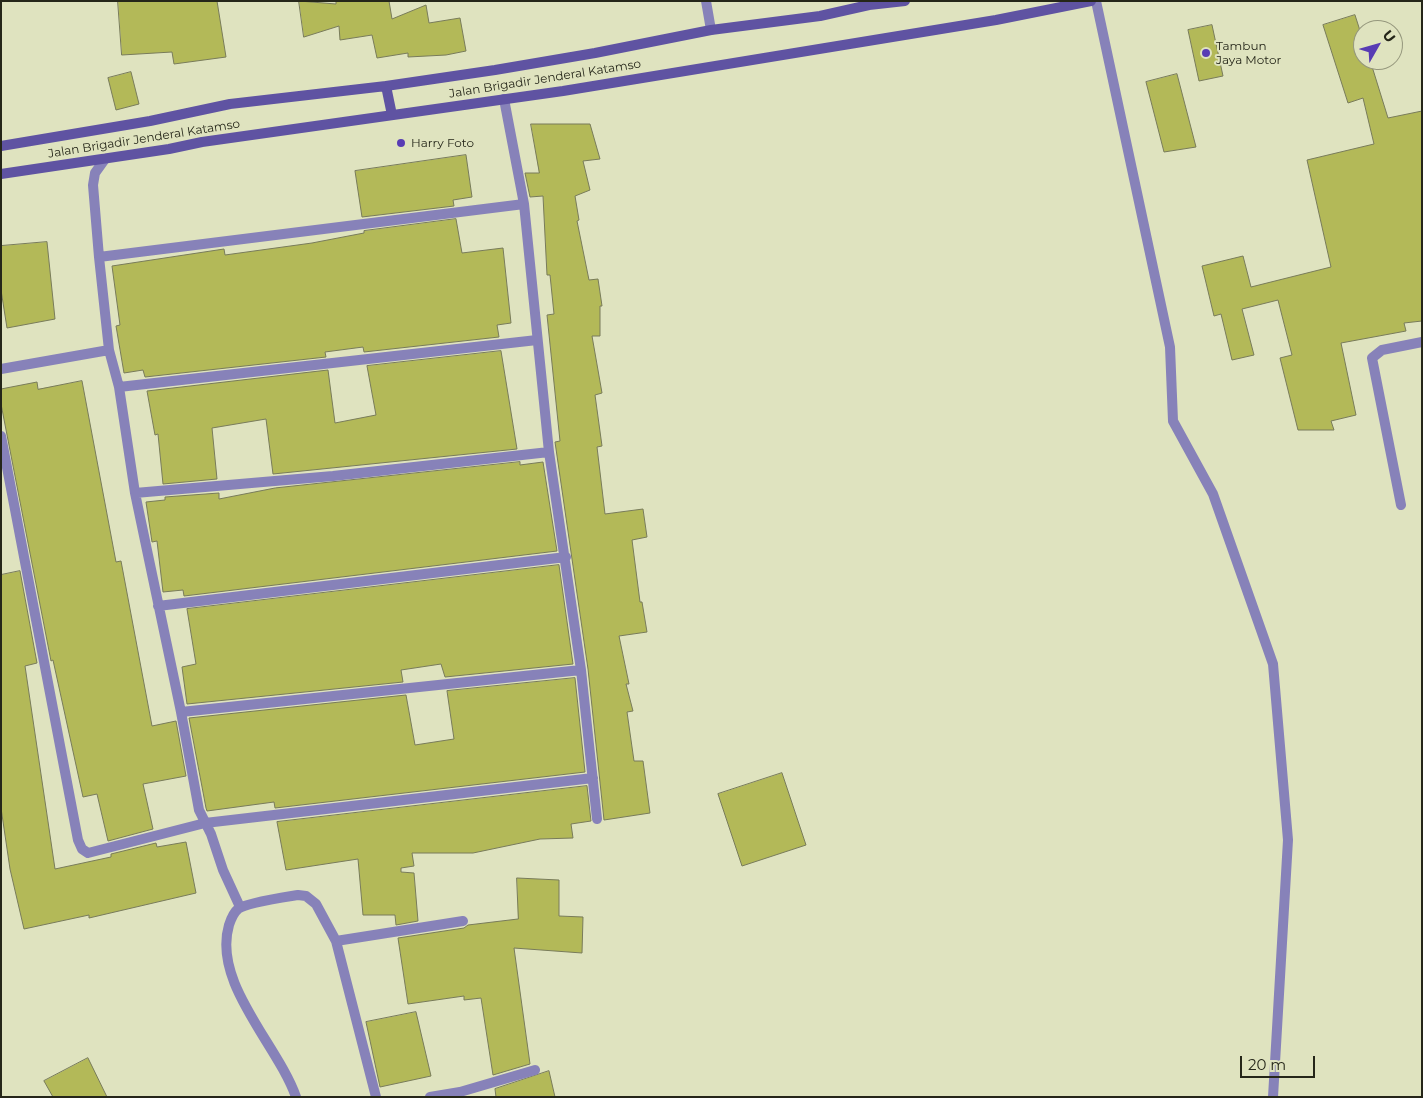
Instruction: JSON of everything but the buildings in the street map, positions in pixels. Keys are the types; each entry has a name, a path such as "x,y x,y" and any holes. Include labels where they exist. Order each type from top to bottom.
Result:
{"main road":[{"name":"Jalan Brigadir Jenderal Katamso","path":"1,146 150,121 230,104 386,86 596,53 711,30 820,16 905,1"},
{"name":"Jalan Brigadir Jenderal Katamso","path":"1,174 169,149 202,142 504,99 996,20 1091,1"},
{"path":"386,86 392,115"}],"street":[{"path":"706,1 711,30"},
{"path":"1096,1 1170,347 1172,421 1213,494 1273,664 1288,840 1273,1097"},
{"path":"504,99 524,204 549,452 566,557 581,670 597,819"},
{"path":"104,158 92,185 109,350 119,386 135,493 181,712 199,810 240,907"},
{"path":"99,257 524,204"},
{"path":"119,386 537,340"},
{"path":"1401,505 1372,358 1382,350 1422,342"},
{"path":"1,369 109,350"},
{"path":"1,436 78,840 82,849 88,853 205,823 593,778"},
{"path":"135,493 333,476 549,452"},
{"path":"158,606 566,557"},
{"path":"181,712 581,670"},
{"path":"296,1097 253,1020 236,982 225,950 226,934 232,916 240,907 298,895 306,896 316,904 336,940 376,1097"},
{"path":"336,940 463,920"},
{"path":"430,1097 460,1092 535,1070"}],"place":[{"name":"Tambun Jaya Motor","path":"1206,53"},
{"name":"Harry Foto","path":"401,143"}]}
